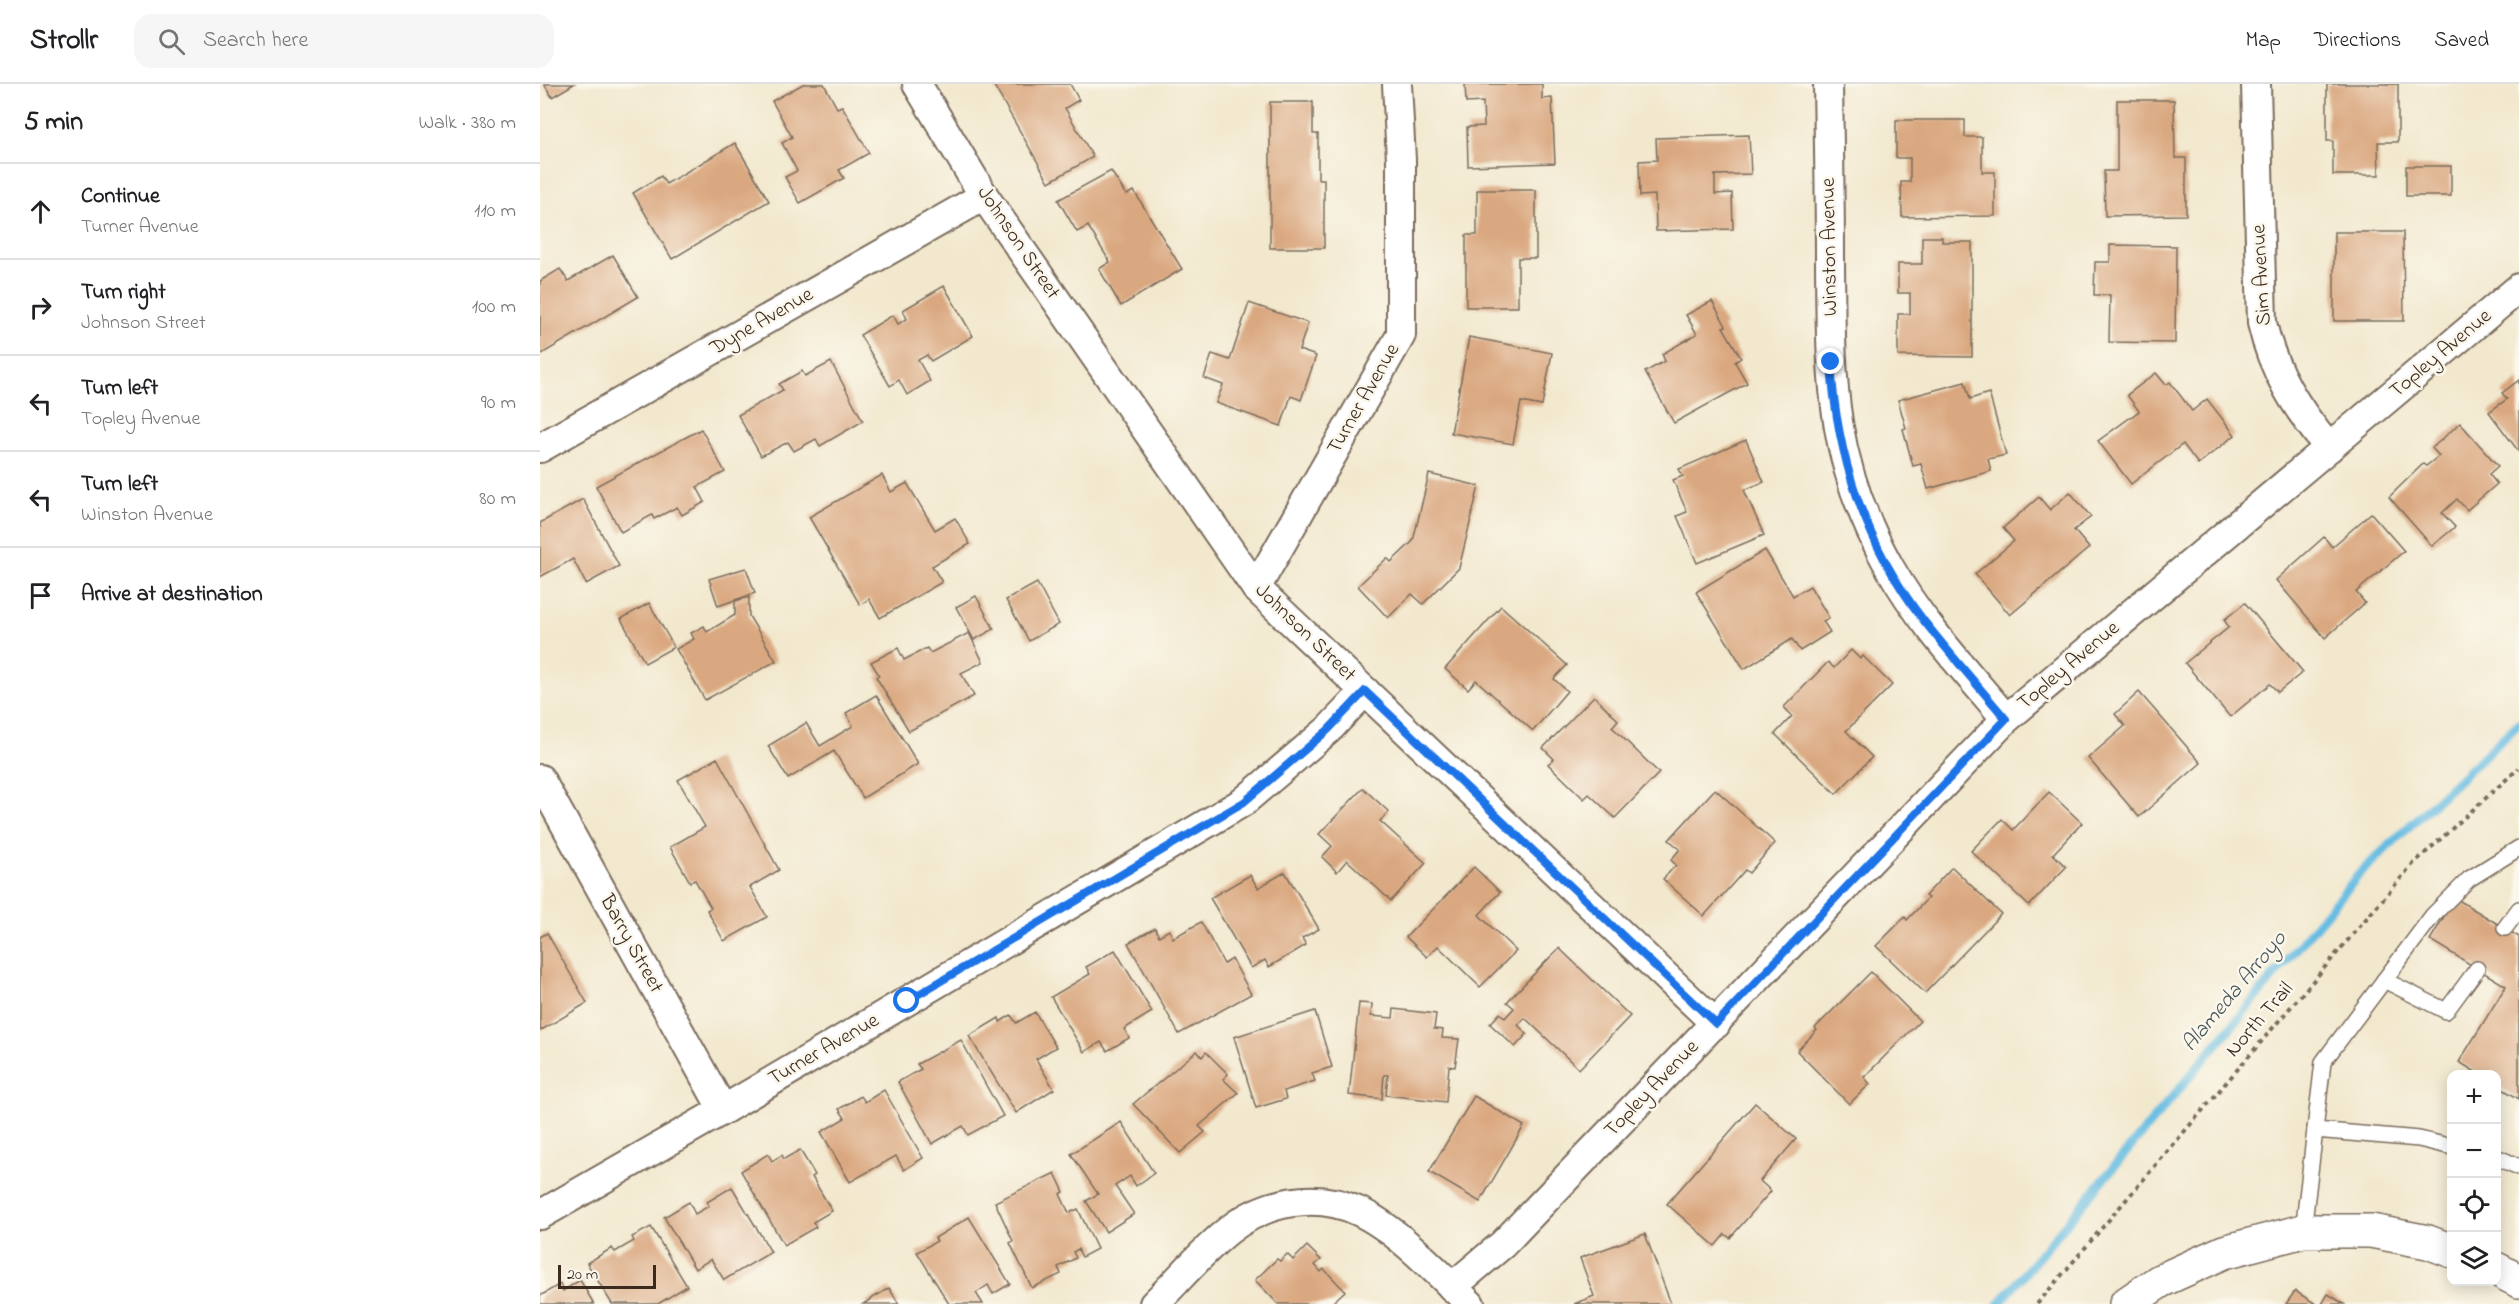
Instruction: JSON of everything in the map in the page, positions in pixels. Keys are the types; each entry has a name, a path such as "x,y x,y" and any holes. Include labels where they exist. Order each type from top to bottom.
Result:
{"street":[{"name":"Johnson Street","path":"917,84 984,196 1256,588 1716,1024"},
{"name":"Turner Avenue","path":"1256,588 1401,335 1401,160 1397,84"},
{"name":"Winston Avenue","path":"1828,84 1831,362 1835,413 1846,466 1854,492 1876,543 1906,595 1923,620 2006,719"},
{"name":"Sim Avenue","path":"2256,84 2262,323 2267,343 2284,385 2296,405 2329,448"},
{"name":"Dyne Avenue","path":"540,448 984,196"},
{"name":"Topley Avenue","path":"1461,1295 1503,1244 2006,719 2519,288"},
{"name":"Turner Avenue","path":"540,1215 723,1110 1244,802 1328,730 1365,691"},
{"name":"Barry Street","path":"540,779 723,1110"},
{"path":"1154,1304 1216,1242 1242,1221 1273,1207 1308,1201 1341,1205 1371,1218 1398,1238 1461,1295"},
{"path":"2126,1304 2160,1281 2224,1252 2303,1231 2371,1231 2428,1242 2447,1249"}],"lane":[{"path":"2303,1231 2323,1062 2433,915 2469,879 2519,848"},
{"path":"2505,928 2519,909"},
{"path":"2384,980 2446,1011 2477,969"},
{"path":"2315,1130 2419,1139 2447,1146"},
{"path":"2501,1159 2519,1167"}],"path":[{"name":"North Trail","path":"2037,1304 2413,864 2519,768"}],"building":[{"path":"544,84 574,84 552,97"},
{"path":"803,84 824,84 837,108 842,106 869,153 839,170 844,178 800,203 785,177 797,171 782,143 792,137 772,101"},
{"path":"993,84 1070,84 1079,100 1065,108 1093,157 1049,182"},
{"path":"1465,84 1542,84 1542,99 1552,98 1555,163 1468,166 1467,127 1484,126 1483,102 1466,103"},
{"path":"2327,84 2398,84 2398,142 2378,142 2379,175 2333,175 2333,141 2327,141"},
{"path":"2117,100 2174,100 2175,158 2186,158 2186,215 2105,216 2104,171 2117,171"},
{"path":"1270,102 1313,102 1313,134 1318,134 1318,179 1324,179 1324,248 1270,248"},
{"path":"1896,120 1965,120 1965,137 1982,137 1982,172 1995,172 1995,216 1902,217 1901,182 1910,182 1910,158 1896,158"},
{"path":"1749,135 1751,174 1715,175 1715,194 1732,193 1733,229 1656,231 1655,195 1640,196 1639,161 1657,160 1656,138"},
{"path":"735,143 769,201 672,259 633,193 661,176 666,184"},
{"path":"2406,166 2451,166 2451,196 2406,196"},
{"path":"1111,171 1126,195 1134,191 1182,269 1121,306 1099,269 1110,262 1088,226 1077,232 1058,200"},
{"path":"1477,190 1536,190 1536,258 1518,258 1518,307 1466,307 1466,235 1477,235"},
{"path":"2334,232 2403,232 2404,321 2334,321"},
{"path":"1922,237 1942,237 1942,242 1972,242 1972,357 1898,356 1898,314 1910,314 1910,293 1898,293 1898,264 1922,264"},
{"path":"2110,245 2176,246 2175,343 2109,342 2110,295 2094,295 2095,262 2110,262"},
{"path":"613,255 638,297 540,355 540,281 560,269 568,281"},
{"path":"944,286 973,336 931,361 927,355 918,360 930,381 907,395 899,380 890,386 860,335 893,315 898,324 907,319 903,310"},
{"path":"1712,301 1726,326 1723,327 1741,358 1735,362 1747,383 1674,423 1645,372 1665,361 1662,354 1697,334 1686,315"},
{"path":"1249,303 1308,323 1299,350 1316,356 1301,400 1291,396 1281,426 1216,403 1223,385 1204,378 1212,354 1230,360"},
{"path":"1469,337 1552,353 1542,406 1521,402 1513,444 1451,433"},
{"path":"831,362 863,421 820,446 816,439 794,451 788,442 761,456 738,415 783,390 779,384 802,371 805,376"},
{"path":"2156,373 2166,385 2170,382 2192,411 2207,399 2235,435 2198,464 2183,444 2131,484 2098,441 2139,411 2127,395"},
{"path":"2519,380 2519,452 2489,412 2507,399 2502,393"},
{"path":"1965,382 1970,399 1989,393 2006,455 1988,459 1991,471 1928,489 1921,464 1913,466 1898,400"},
{"path":"2460,423 2498,466 2489,474 2497,484 2467,510 2457,499 2442,513 2455,527 2432,546 2389,497 2423,464 2426,466 2439,456 2432,448"},
{"path":"701,429 725,472 697,487 705,502 682,515 677,507 654,519 652,515 621,532 596,486"},
{"path":"1746,440 1764,482 1744,490 1764,535 1697,563 1677,516 1687,512 1673,480 1683,476 1679,469"},
{"path":"1429,474 1479,486 1459,568 1423,604 1412,594 1388,618 1358,586 1387,558 1391,562 1413,541"},
{"path":"882,475 891,492 907,483 935,530 955,518 970,544 932,566 942,582 880,618 869,599 860,605 809,517"},
{"path":"2070,492 2091,517 2074,530 2089,548 2010,615 1975,574 2014,541 2003,528 2039,497 2050,510"},
{"path":"583,499 619,566 586,584 573,559 540,577 540,523"},
{"path":"2371,513 2404,551 2356,592 2365,603 2325,638 2276,580 2324,537 2332,547"},
{"path":"1765,550 1793,596 1810,586 1829,618 1823,621 1830,632 1800,651 1792,639 1744,669 1696,592"},
{"path":"746,568 755,593 718,606 709,579"},
{"path":"1037,583 1059,624 1029,641 1006,600"},
{"path":"976,596 994,629 974,640 956,607"},
{"path":"749,597 749,616 776,661 705,700 676,649 694,639 691,633 704,626 707,632 735,615 735,601"},
{"path":"649,603 674,647 645,663 621,619"},
{"path":"2245,603 2303,672 2278,692 2270,684 2230,717 2185,663 2229,627 2224,620"},
{"path":"1501,606 1567,665 1554,679 1567,691 1533,731 1476,680 1468,689 1445,669"},
{"path":"969,633 983,662 961,673 974,696 909,731 876,677 879,675 871,662 898,648 904,660 927,648 930,653"},
{"path":"1851,650 1860,659 1863,656 1892,685 1846,731 1872,757 1836,794 1775,734 1792,716 1784,707 1828,662 1834,668"},
{"path":"2139,692 2201,763 2139,817 2088,758 2125,726 2115,714"},
{"path":"876,695 918,764 863,798 834,751 788,779 768,746 806,723 820,746 853,726 846,713"},
{"path":"1594,696 1618,720 1612,727 1659,773 1615,818 1589,794 1584,799 1548,764 1554,759 1543,748"},
{"path":"717,758 779,870 750,887 767,917 724,941 707,910 711,908 695,880 690,882 670,847 705,827 678,780"},
{"path":"1363,788 1389,812 1380,821 1426,863 1391,901 1347,860 1337,872 1322,857 1332,846 1319,834"},
{"path":"1715,789 1775,843 1749,873 1745,870 1704,916 1663,879 1676,865 1671,860 1680,849 1669,840"},
{"path":"2049,792 2082,823 2053,854 2066,867 2029,906 1971,851 2002,819 2013,830"},
{"path":"1474,867 1500,892 1479,915 1516,951 1480,987 1438,946 1427,957 1406,937"},
{"path":"1952,867 2001,914 1925,993 1876,946 1905,917 1907,920 1928,898 1925,896"},
{"path":"1285,872 1319,929 1302,938 1306,945 1269,967 1265,960 1251,968 1210,898 1250,875 1258,888"},
{"path":"2455,898 2519,937 2519,1099 2501,1088 2501,1070 2472,1070 2459,1062 2506,986 2430,940"},
{"path":"1201,922 1224,964 1232,959 1251,994 1179,1034 1128,943 1155,928 1159,936 1169,930 1173,938"},
{"path":"547,933 587,1003 540,1031 540,937"},
{"path":"1559,948 1630,1016 1579,1069 1525,1018 1518,1025 1527,1034 1515,1047 1490,1024 1500,1013 1505,1018 1514,1008 1507,1002"},
{"path":"1115,950 1152,1012 1124,1029 1129,1038 1107,1051 1101,1042 1084,1052 1051,997 1090,974 1086,967"},
{"path":"1871,972 1920,1021 1864,1077 1870,1084 1849,1104 1797,1051 1817,1030 1815,1028"},
{"path":"1359,1003 1372,1004 1371,1016 1393,1018 1394,1009 1436,1014 1434,1029 1443,1030 1442,1038 1459,1039 1455,1067 1449,1066 1446,1102 1386,1095 1388,1075 1384,1075 1382,1099 1349,1095"},
{"path":"1315,1011 1332,1067 1312,1073 1315,1081 1284,1091 1286,1099 1256,1108 1234,1037"},
{"path":"1035,1012 1056,1047 1036,1059 1054,1089 1016,1113 969,1036 999,1018 1000,1022 1011,1015 1016,1023"},
{"path":"961,1040 1003,1116 968,1135 963,1126 932,1144 898,1082 921,1069 917,1064"},
{"path":"1197,1051 1202,1057 1206,1052 1228,1074 1223,1079 1238,1093 1199,1126 1205,1132 1180,1153 1133,1104"},
{"path":"884,1090 923,1158 904,1170 896,1156 850,1182 821,1132 845,1118 839,1109 861,1096 865,1102"},
{"path":"1474,1096 1524,1126 1480,1202 1429,1172"},
{"path":"1755,1103 1796,1139 1760,1181 1771,1191 1730,1238 1725,1234 1715,1246 1667,1204"},
{"path":"1121,1122 1154,1173 1136,1186 1130,1176 1115,1186 1134,1214 1106,1232 1086,1201 1098,1194 1071,1154"},
{"path":"800,1150 815,1175 812,1177 832,1211 813,1222 816,1227 784,1245 741,1171 768,1154 772,1161 782,1155 784,1159"},
{"path":"1055,1173 1064,1192 1060,1194 1069,1213 1078,1209 1097,1249 1082,1257 1078,1249 1073,1252 1076,1258 1058,1267 1061,1274 1032,1288 1010,1243 1013,1241 995,1202"},
{"path":"732,1187 771,1252 724,1280 711,1259 695,1269 664,1217 689,1202 695,1214 709,1206 707,1202"},
{"path":"969,1217 1010,1284 993,1294 988,1285 976,1293 983,1304 949,1304 917,1252 937,1241 935,1238"},
{"path":"651,1227 687,1286 658,1304 612,1304 587,1263 612,1248 615,1252 634,1241 632,1237"},
{"path":"1645,1234 1671,1304 1574,1304 1594,1296 1580,1258"},
{"path":"1307,1246 1321,1260 1315,1265 1321,1272 1324,1269 1345,1291 1331,1304 1278,1304 1255,1280 1277,1259 1280,1261 1287,1254 1293,1260"},
{"path":"580,1280 594,1304 540,1304 540,1296 560,1284 563,1291"},
{"path":"889,1288 899,1304 863,1304"},
{"path":"2295,1291 2316,1304 2286,1304"},
{"path":"2328,1294 2344,1304 2322,1304"}],"waterway":[{"name":"Alameda Arroyo","path":"1999,1304 2361,872 2519,723"}],"route":[{"path":"907,1001 1244,802 1328,730 1365,691 1716,1024 2006,719 1923,620 1876,543 1854,492 1846,466 1835,413 1831,362"}]}
